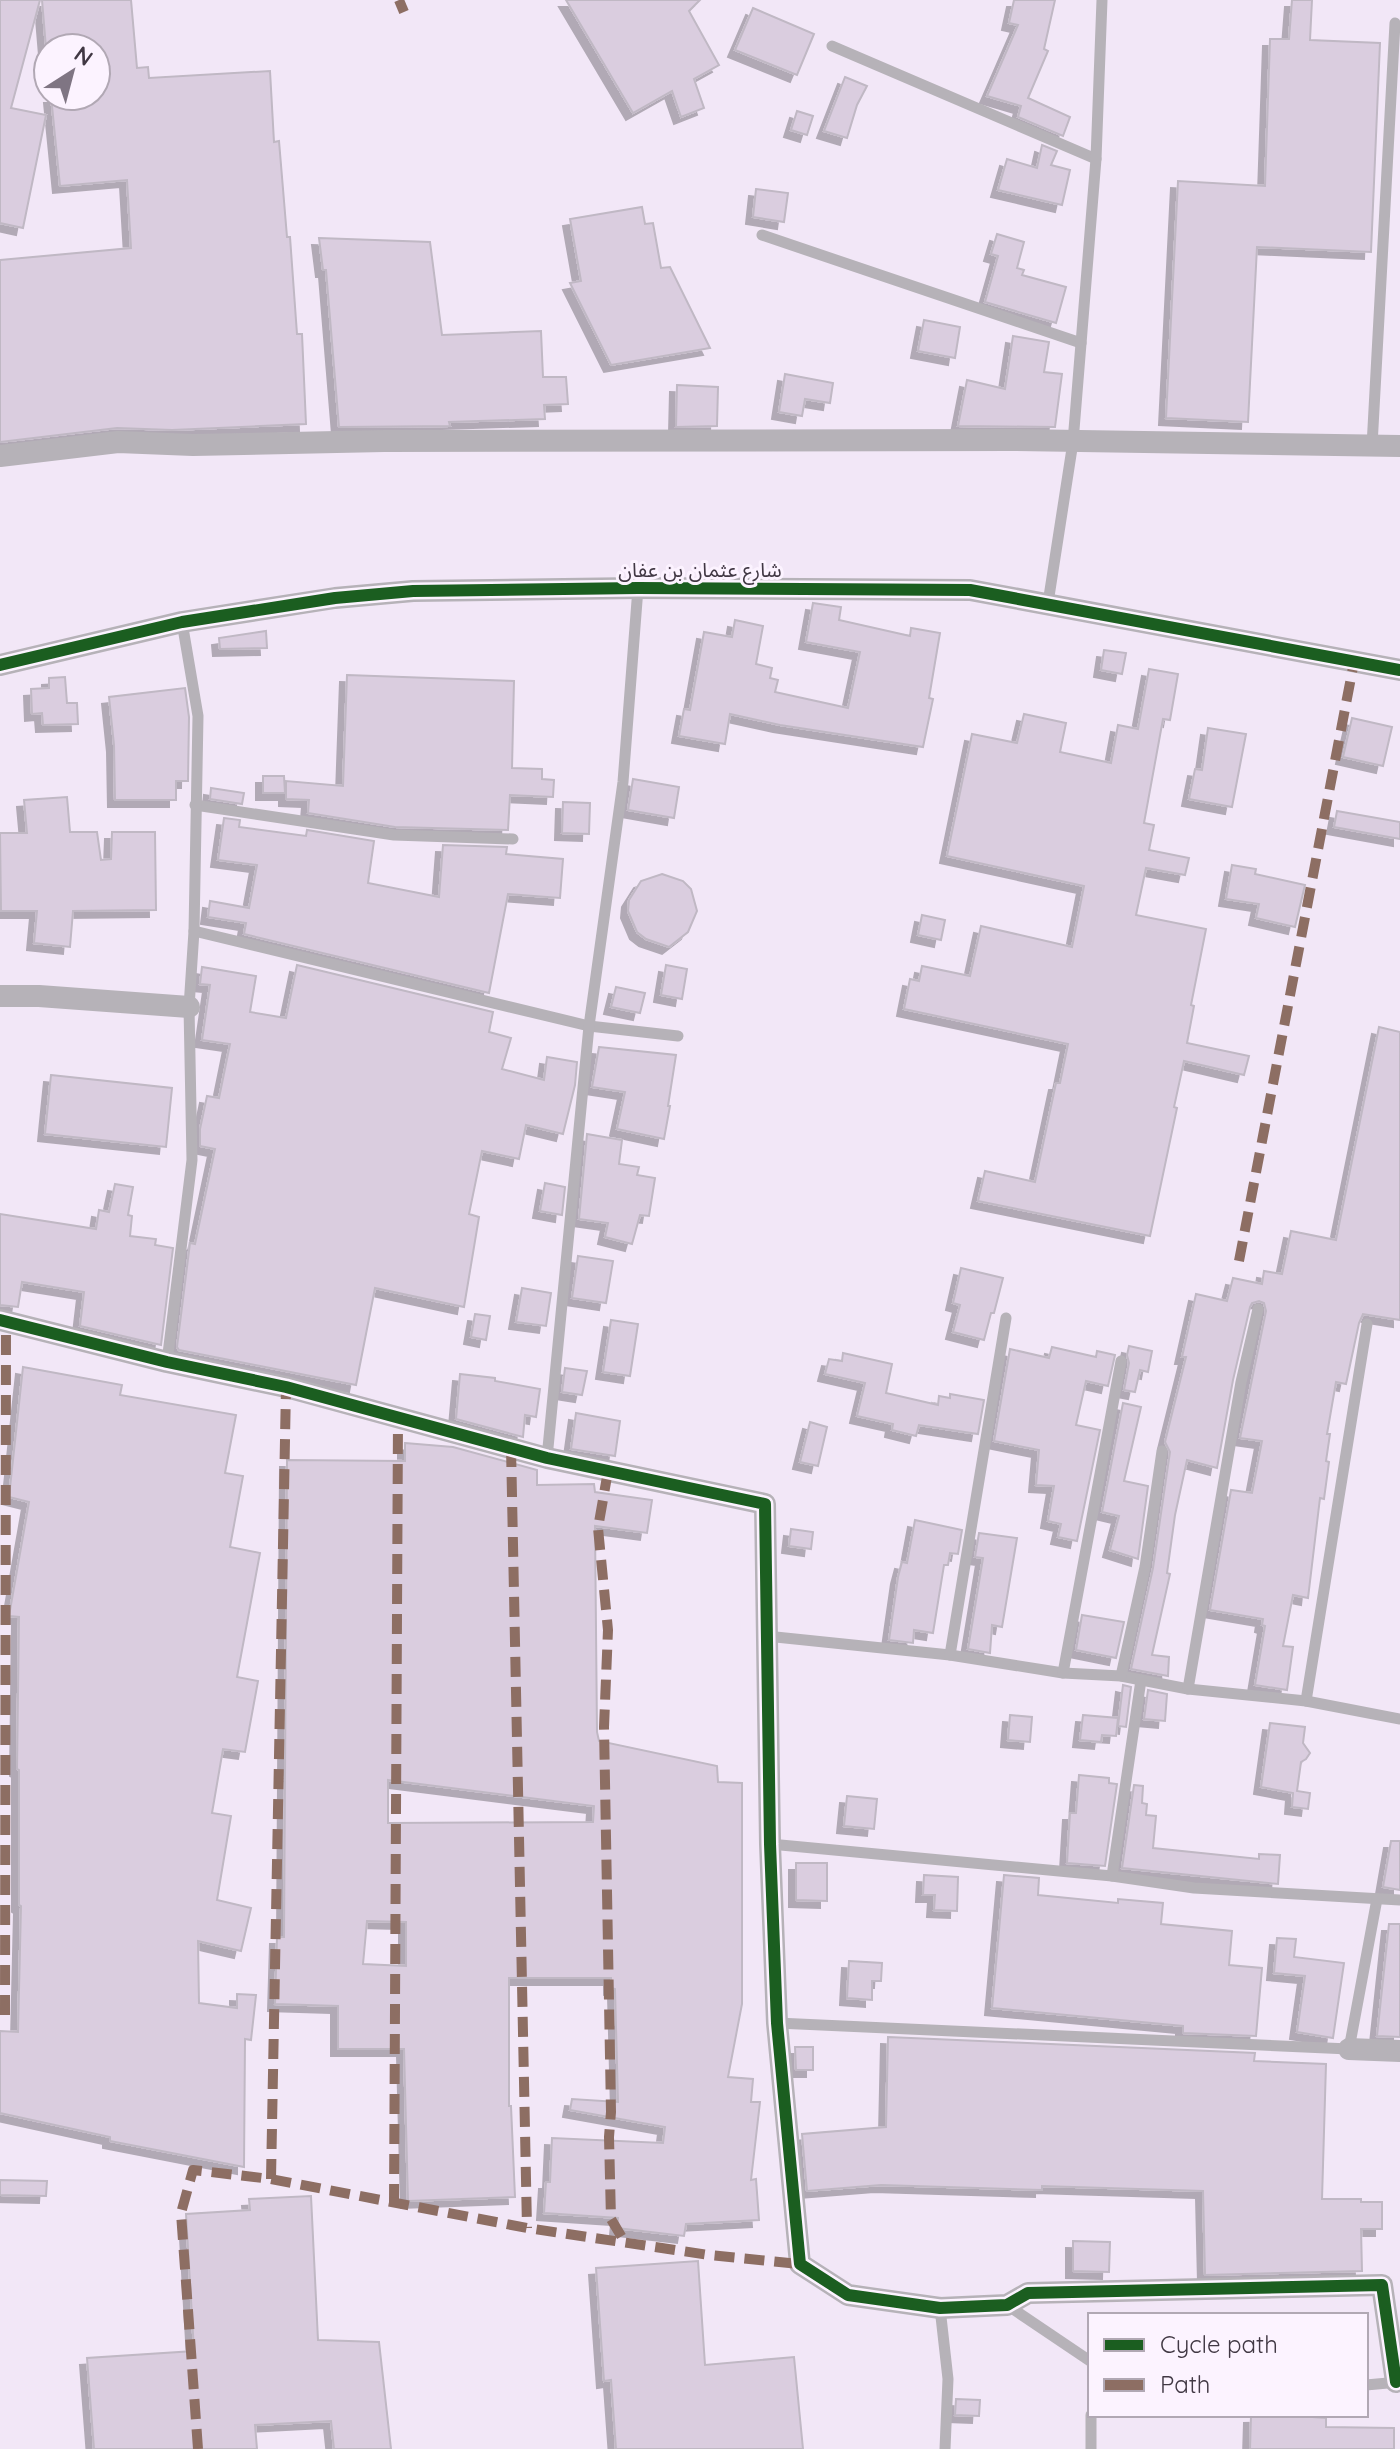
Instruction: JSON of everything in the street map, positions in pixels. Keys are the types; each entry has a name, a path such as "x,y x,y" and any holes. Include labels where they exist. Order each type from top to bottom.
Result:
{"street":[{"path":"0,456 118,442 193,445 384,441 1010,440 1400,446"},
{"name":"شارع عثمان بن عفان","path":"0,665 182,622 335,598 413,591 638,588 970,590 1400,670"},
{"path":"0,996 189,1007"},
{"path":"0,1320 167,1362 286,1387 547,1458 765,1504 770,1844 777,2023 800,2264 848,2295 940,2308 1007,2305 1028,2293 1382,2285 1398,2382"},
{"path":"1349,2049 1400,2051"}],"lane":[{"path":"1048,603 1073,442 1096,159 1102,0"},
{"path":"1372,446 1395,23"},
{"path":"832,46 1096,159"},
{"path":"762,235 1081,343"},
{"path":"547,1458 589,1026 623,782 638,588"},
{"path":"167,1362 192,1160 189,1007 194,931 198,716 182,622"},
{"path":"195,805 394,835 513,839"},
{"path":"194,931 589,1026 678,1036"},
{"path":"1188,1689 1241,1382 1258,1309"},
{"path":"950,1655 1006,1318"},
{"path":"1306,1701 1367,1324"},
{"path":"1063,1673 1121,1361"},
{"path":"1121,1676 1145,1567 1162,1451"},
{"path":"766,1636 950,1655 1063,1673 1121,1676 1188,1689 1306,1701 1400,1719"},
{"path":"1112,1876 1141,1680"},
{"path":"770,1844 1112,1876 1194,1888 1400,1900"},
{"path":"777,2023 1349,2049 1377,1899"},
{"path":"1007,2305 1088,2360"},
{"path":"940,2308 948,2379 945,2449"},
{"path":"1368,2385 1398,2382"},
{"path":"1091,2417 1091,2449"}],"building":[{"path":"0,0 40,0 11,108 46,115 23,228 0,223"},
{"path":"42,0 131,0 137,68 148,67 149,78 270,71 274,142 279,141 297,334 302,334 306,424 172,430 117,428 0,442 0,260 131,248 127,180 60,186 53,112 112,112 112,32 45,32"},
{"path":"566,0 700,0 689,11 719,65 694,79 704,108 681,117 672,91 633,113"},
{"path":"1014,0 1055,0 1044,49 1048,51 1028,98 1070,117 1063,136 1018,117 1021,106 987,96 1018,25 1009,23"},
{"path":"1292,0 1312,0 1310,40 1380,43 1371,252 1257,247 1248,422 1166,418 1178,181 1265,186 1270,39 1289,39"},
{"path":"753,8 814,34 797,75 735,50"},
{"path":"845,77 867,86 857,105 847,138 824,131"},
{"path":"797,111 813,116 807,135 791,130"},
{"path":"1042,145 1057,151 1051,165 1070,170 1062,205 998,190 1007,159 1037,168"},
{"path":"756,189 788,193 784,222 753,217"},
{"path":"642,207 645,224 653,223 661,268 670,267 710,348 611,365 570,283 581,281 570,219"},
{"path":"997,234 1024,242 1017,268 1024,270 1022,275 1066,287 1056,323 985,302 998,256 991,254"},
{"path":"319,238 430,242 442,335 541,331 543,377 566,377 568,404 544,405 545,419 449,422 450,426 339,427 326,270 323,270"},
{"path":"924,320 960,327 955,358 918,351"},
{"path":"1013,336 1049,342 1044,372 1062,374 1055,427 958,426 967,380 1005,389"},
{"path":"785,374 833,383 830,403 805,399 802,416 779,412"},
{"path":"677,385 718,387 717,426 676,427"},
{"path":"813,603 841,607 839,620 910,636 911,628 940,633 929,698 933,699 923,747 780,725 730,714 725,744 679,736 684,709 690,710 704,632 732,637 735,620 763,626 756,664 772,668 770,678 778,680 775,692 848,708 860,652 806,642"},
{"path":"266,631 267,648 220,649 219,638"},
{"path":"1104,650 1126,653 1122,674 1101,670"},
{"path":"1149,669 1178,674 1170,720 1163,719 1144,823 1154,825 1149,850 1189,858 1185,875 1146,868 1136,915 1206,929 1187,1043 1249,1056 1244,1075 1184,1061 1150,1236 978,1201 985,1171 1035,1182 1056,1083 1060,1083 1068,1044 904,1009 910,979 919,981 922,966 970,976 981,926 1072,947 1084,886 947,856 972,734 1017,743 1024,714 1066,723 1060,752 1111,763 1118,725 1138,729"},
{"path":"347,675 514,681 512,768 542,769 542,779 554,780 553,797 510,795 508,830 395,827 308,813 309,800 286,799 286,781 343,786"},
{"path":"65,677 67,703 77,703 78,724 43,725 42,713 32,714 31,689 49,688 49,678"},
{"path":"185,688 189,717 188,781 176,781 176,800 115,800 109,697"},
{"path":"1352,718 1392,727 1383,766 1343,757"},
{"path":"1208,728 1246,734 1232,807 1189,799 1195,769 1202,770"},
{"path":"263,776 284,776 285,793 263,793"},
{"path":"633,779 679,787 674,818 628,810"},
{"path":"211,788 244,793 242,804 210,799"},
{"path":"67,797 70,832 97,832 101,860 111,859 112,832 155,832 156,910 73,911 70,947 34,943 37,911 1,911 0,833 27,833 24,800"},
{"path":"563,802 590,803 589,834 562,833"},
{"path":"1337,811 1400,822 1400,839 1334,827"},
{"path":"224,818 240,820 239,827 306,836 307,830 374,841 368,883 439,897 443,845 507,847 506,854 563,859 560,898 508,894 489,993 244,934 246,923 208,917 210,901 249,908 257,865 218,860"},
{"path":"1232,865 1256,869 1255,874 1305,885 1295,927 1256,918 1259,904 1226,899"},
{"path":"662,874 683,881 691,889 697,911 688,932 669,947 646,939 637,932 628,911 629,900 641,881"},
{"path":"922,915 945,920 941,940 918,935"},
{"path":"297,965 493,1012 489,1032 511,1038 502,1069 544,1080 547,1057 577,1062 575,1085 563,1134 526,1125 519,1159 482,1151 469,1214 479,1217 464,1307 375,1288 356,1385 179,1350 177,1347 190,1243 195,1244 215,1149 200,1146 200,1129 207,1096 219,1098 230,1044 202,1040 210,985 200,984 202,967 256,976 250,1012 286,1018"},
{"path":"666,965 687,969 682,999 661,995"},
{"path":"616,987 645,993 640,1013 611,1007"},
{"path":"1379,1027 1400,1032 1400,1320 1363,1314 1346,1384 1336,1382 1327,1434 1330,1434 1326,1461 1329,1462 1324,1499 1320,1498 1308,1598 1293,1595 1283,1646 1293,1647 1287,1690 1255,1685 1265,1626 1262,1625 1263,1619 1210,1610 1231,1490 1252,1493 1262,1441 1240,1438 1266,1311 1264,1303 1259,1301 1250,1307 1217,1468 1187,1460 1175,1515 1167,1573 1170,1574 1152,1655 1169,1657 1168,1676 1131,1669 1153,1568 1170,1452 1165,1442 1186,1357 1182,1357 1196,1294 1227,1301 1233,1278 1262,1284 1264,1271 1282,1274 1291,1231 1336,1240"},
{"path":"599,1047 676,1055 664,1139 617,1129 625,1092 592,1087"},
{"path":"51,1075 172,1088 166,1147 45,1134"},
{"path":"587,1134 622,1140 619,1164 639,1167 637,1175 655,1178 649,1216 640,1215 632,1244 605,1237 608,1223 579,1219"},
{"path":"545,1183 565,1187 562,1215 540,1211"},
{"path":"115,1184 133,1187 128,1215 132,1216 130,1236 156,1239 155,1245 173,1248 161,1345 80,1326 84,1292 22,1282 18,1307 0,1305 0,1214 96,1229 99,1210 109,1212"},
{"path":"578,1256 613,1261 606,1303 572,1298"},
{"path":"961,1268 1003,1278 984,1340 953,1332 960,1305 953,1303"},
{"path":"522,1288 551,1293 546,1326 516,1322"},
{"path":"475,1314 490,1316 486,1340 471,1337"},
{"path":"611,1320 638,1324 630,1376 603,1372"},
{"path":"1129,1346 1152,1351 1148,1372 1140,1370 1135,1392 1124,1390"},
{"path":"1052,1347 1096,1357 1097,1351 1115,1355 1108,1386 1086,1381 1076,1425 1100,1430 1077,1541 1058,1537 1061,1524 1048,1521 1054,1486 1036,1485 1039,1450 994,1441 1010,1349 1049,1358"},
{"path":"843,1353 892,1364 886,1393 938,1405 939,1396 950,1398 950,1394 984,1400 978,1434 919,1425 916,1436 892,1430 893,1424 857,1416 865,1383 825,1374 829,1359 842,1361"},
{"path":"23,1367 122,1385 120,1395 236,1415 225,1473 243,1476 230,1547 260,1553 237,1677 258,1681 245,1752 223,1749 212,1813 231,1816 217,1900 251,1908 241,1951 198,1941 199,2003 237,2008 237,1994 256,1995 251,2040 245,2039 244,2167 110,2141 110,2137 0,2113 0,2031 18,2032 21,1906 17,1769 19,1617 9,1616 29,1502 9,1497"},
{"path":"565,1368 587,1371 582,1395 562,1392"},
{"path":"460,1374 495,1378 495,1381 540,1389 536,1417 525,1415 523,1437 456,1419"},
{"path":"1123,1403 1141,1407 1124,1481 1148,1486 1138,1559 1110,1550 1119,1516 1102,1512"},
{"path":"576,1413 620,1421 615,1456 571,1449"},
{"path":"810,1422 827,1427 818,1466 800,1462"},
{"path":"405,1443 453,1447 537,1470 537,1485 594,1484 595,1492 652,1500 647,1533 595,1526 597,1732 599,1741 717,1766 718,1782 742,1783 742,2004 728,2077 753,2079 751,2102 760,2102 751,2180 756,2179 759,2220 686,2224 684,2236 617,2228 618,2218 544,2213 546,2182 550,2182 552,2138 663,2143 665,2127 570,2110 572,2099 618,2102 615,1989 611,1988 611,1978 509,1978 509,2106 515,2197 408,2201 404,2049 338,2049 338,2006 275,2004 277,1937 284,1937 287,1460 405,1461","holes":["388,1780 594,1806 593,1822 388,1823","367,1921 406,1922 406,1966 363,1964"]},
{"path":"915,1520 962,1530 958,1554 950,1553 948,1565 944,1565 933,1633 914,1630 913,1643 889,1640 898,1577 902,1562 907,1563"},
{"path":"791,1529 813,1532 811,1549 789,1546"},
{"path":"979,1533 1017,1538 1002,1627 992,1625 990,1653 968,1649 983,1558 975,1557"},
{"path":"1082,1615 1124,1622 1116,1658 1076,1650"},
{"path":"1123,1685 1131,1687 1126,1727 1118,1726"},
{"path":"1148,1690 1167,1694 1165,1721 1144,1719"},
{"path":"1010,1715 1032,1717 1030,1742 1008,1740"},
{"path":"1083,1715 1118,1718 1116,1736 1102,1735 1101,1742 1080,1740"},
{"path":"1270,1723 1305,1727 1303,1743 1310,1753 1301,1762 1297,1791 1310,1793 1308,1809 1292,1807 1293,1793 1261,1787"},
{"path":"1079,1775 1109,1778 1109,1783 1117,1784 1105,1866 1067,1863 1070,1813 1076,1813"},
{"path":"1134,1785 1143,1786 1142,1803 1147,1804 1146,1815 1156,1816 1153,1848 1259,1859 1259,1854 1280,1855 1278,1884 1122,1868"},
{"path":"847,1796 877,1799 874,1829 844,1826"},
{"path":"1391,1841 1400,1841 1400,1890 1383,1887"},
{"path":"796,1863 827,1863 827,1901 796,1900"},
{"path":"924,1875 958,1877 957,1911 934,1910 935,1895 923,1895"},
{"path":"1004,1875 1039,1878 1038,1895 1118,1903 1118,1899 1163,1903 1161,1924 1232,1931 1229,1965 1262,1968 1256,2036 1183,2033 1183,2026 992,2008"},
{"path":"1389,1924 1400,1924 1400,2037 1377,2036"},
{"path":"1277,1938 1296,1939 1294,1957 1344,1963 1333,2038 1297,2032 1305,1976 1274,1973"},
{"path":"849,1961 882,1963 881,1981 872,1981 872,2000 847,1998"},
{"path":"888,2037 1255,2053 1254,2061 1326,2064 1322,2199 1382,2202 1382,2229 1361,2229 1362,2271 1205,2275 1203,2191 881,2185 807,2191 802,2134 886,2127"},
{"path":"795,2047 813,2047 813,2070 796,2070"},
{"path":"0,2180 47,2181 46,2196 0,2195"},
{"path":"311,2196 318,2340 379,2342 391,2449 334,2449 331,2421 255,2425 257,2449 94,2449 87,2358 194,2351 186,2214 250,2210 249,2199"},
{"path":"1073,2241 1110,2242 1109,2272 1073,2271"},
{"path":"698,2261 705,2365 794,2357 803,2449 616,2449 611,2380 604,2381 596,2268"},
{"path":"956,2399 980,2400 979,2416 955,2415"},
{"path":"1251,2417 1326,2418 1326,2427 1394,2428 1394,2449 1250,2449"}],"marked path":[{"path":"399,0 404,12"},
{"path":"1239,1261 1354,662"},
{"path":"5,2015 6,1321"},
{"path":"271,2179 286,1387"},
{"path":"394,2204 398,1418"},
{"path":"511,1447 527,2228"},
{"path":"608,1471 598,1528 608,1630 604,1727 609,2137 611,2219 624,2241"},
{"path":"198,2449 181,2213 193,2170 271,2179 527,2228 709,2255 800,2264"}],"cycle path":[{"path":"0,665 182,622 335,598 413,591 638,588 970,590 1400,670"},
{"path":"0,1320 167,1362 286,1387 547,1458 765,1504 770,1844 777,2023 800,2264 848,2295 940,2308 1007,2305 1028,2293 1382,2285 1396,2382"}]}
